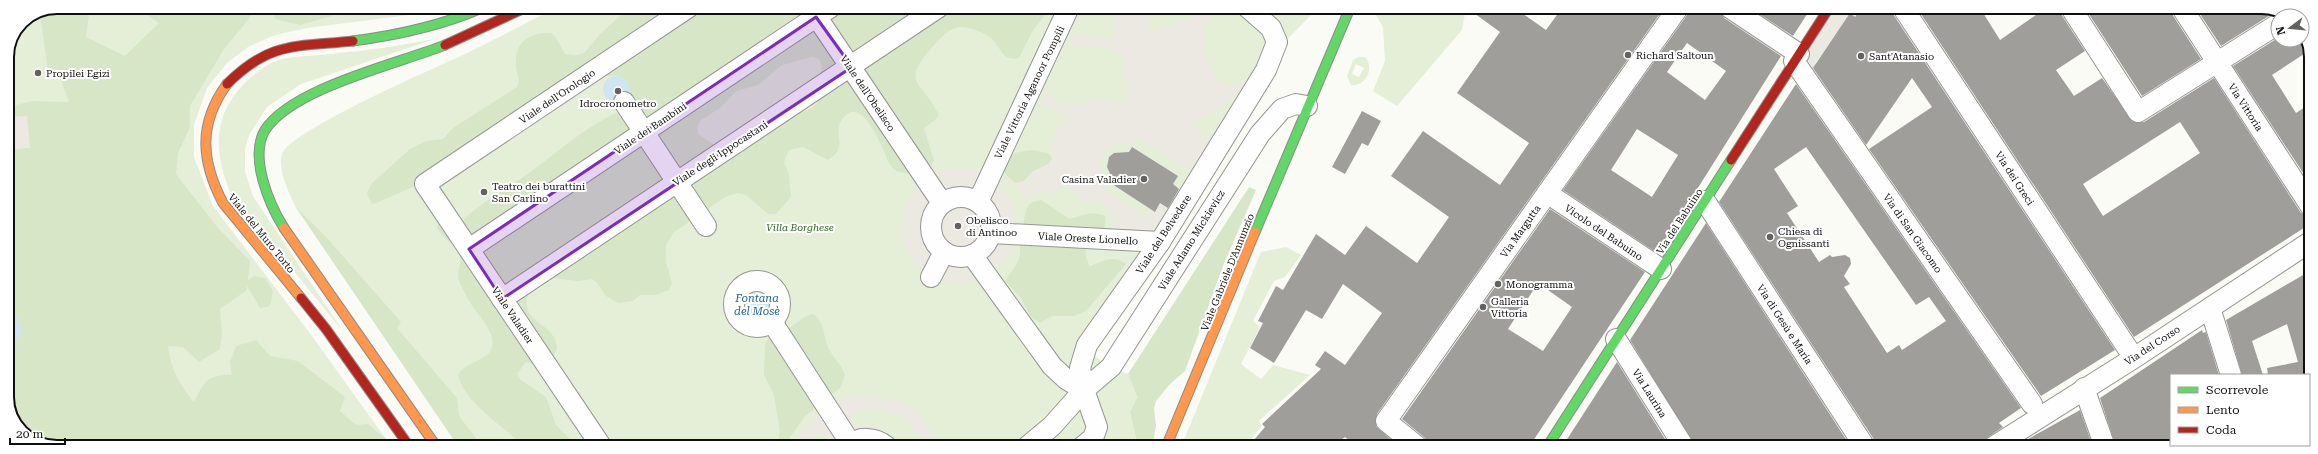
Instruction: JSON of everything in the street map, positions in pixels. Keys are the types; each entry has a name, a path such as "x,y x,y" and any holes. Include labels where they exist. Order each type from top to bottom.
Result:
{"main road":[{"name":"Viale del Muro Torto","path":"405,440 326,329 223,203 212,184 204,149 205,133 211,111 218,95 234,76 261,56 275,51 307,45 405,34 444,24 468,14"},
{"name":"Viale del Muro Torto","path":"432,440 283,226 264,188 258,163 259,151 263,135 271,122 291,102 320,89 397,63 492,26 514,14"},
{"name":"Viale Gabriele D'Annunzio","path":"1168,440 1307,106 1347,14"},
{"name":"Via del Babuino","path":"1551,440 1825,14"}],"street":[{"name":"Viale dell'Orologio","path":"425,184 679,14"},
{"name":"Viale dei Bambini","path":"469,250 644,132 815,14"},
{"name":"Viale dell'Obelisco","path":"821,14 852,67 942,203"},
{"name":"Viale degli Ippocastani","path":"502,299 852,67 929,14"},
{"name":"Viale Vittoria Aganoor Pompili","path":"978,202 988,176 1066,14"},
{"name":"Viale del Belvedere","path":"1090,440 1093,438 1097,427 1084,390 1080,368 1085,349 1160,242 1266,70 1275,50 1276,42 1271,28 1255,14"},
{"name":"Via Margutta","path":"1409,440 1386,421 1674,14"},
{"path":"1738,14 1797,58"},
{"name":"Via dei Greci","path":"1907,14 2128,349"},
{"path":"2075,14 2138,112 2270,29"},
{"name":"Via Vittoria","path":"2186,14 2304,198"},
{"name":"Via di San Giacomo","path":"1797,58 2032,404"},
{"path":"624,102 706,226"},
{"name":"Viale Adamo Mickievicz","path":"1084,390 1111,367 1244,156 1269,122 1288,106 1307,106"},
{"name":"Viale Valadier","path":"425,184 597,440"},
{"name":"Vicolo del Babuino","path":"1547,194 1661,270"},
{"path":"954,197 966,197 978,202 987,210 991,221 991,233 988,242 981,250 972,255 953,256 944,252 936,244 931,234 933,217 942,203 954,197"},
{"name":"Via di Gesù e Maria","path":"1705,201 1860,440"},
{"name":"Viale Oreste Lionello","path":"991,233 1160,242"},
{"name":"Via del Corso","path":"2004,440 2304,246"},
{"path":"931,277 944,252"},
{"path":"972,255 989,276 1052,366 1066,379 1084,390 1052,426 1035,440"},
{"path":"2210,308 2231,374"},
{"path":"772,322 847,440"},
{"name":"Via Laurina","path":"1616,339 1680,440"},
{"path":"2084,388 2103,440"},
{"path":"865,440 877,440"}],"highlighted area":[{"path":"816,17 852,67 502,299 469,249"}],"green space":[{"path":"57,14 417,14 307,28 275,35 248,47 227,63 207,88 194,125 194,157 213,206 312,336 387,440 57,440 43,438 35,434 21,421 17,414 14,400 14,57 17,40 26,26 40,17"},
{"path":"57,14 89,14 86,37 125,56 159,23 146,14 251,14 224,49 190,106 190,127 178,153 176,174 218,228 250,261 248,280 254,276 265,278 273,291 270,306 260,308 247,286 247,290 220,309 222,334 220,349 199,362 183,347 168,346 173,369 184,390 194,402 201,388 208,380 217,376 232,375 230,362 236,346 256,340 270,356 298,361 345,397 340,411 356,425 368,424 387,440 57,440 43,438 35,434 21,421 17,414 14,400 14,107 16,105 33,101 69,102 57,69 48,71 40,17"},
{"path":"273,14 332,14 332,16 300,25 275,19"},
{"name":"Villa Borghese","path":"543,14 1312,14 1251,76 1111,298 1076,344 1111,367 1128,374 1137,397 1130,412 1136,440 454,440 295,206 282,174 281,160 282,154 291,143 310,130 396,85 477,48"},
{"path":"622,14 1046,14 1032,32 1019,58 1009,58 992,39 973,29 964,27 947,32 924,57 918,67 916,81 939,115 924,128 934,161 931,166 923,172 898,172 894,169 871,126 857,113 850,112 843,118 838,130 838,150 835,155 828,160 803,147 789,150 784,162 789,174 791,197 776,214 768,214 746,195 738,193 725,197 673,233 666,246 666,262 672,284 669,290 655,295 640,295 633,301 618,303 606,296 597,283 592,279 578,281 553,278 528,294 527,305 529,312 533,318 551,333 555,340 557,349 550,361 539,369 534,364 526,362 517,374 521,380 546,397 556,425 571,440 517,440 476,404 468,395 458,375 466,367 485,357 491,350 493,344 489,330 471,305 459,281 459,253 457,249 441,234 437,226 440,221 462,221 484,203 525,176 582,133 619,112 628,92 626,82 623,78 618,76 602,75 415,186 372,204 367,194 371,184 410,149 426,141 443,139 453,128 517,87 519,79 516,58 520,45 524,40 536,34 551,33 556,38 565,54 577,55 584,53 600,34","holes":["812,57 819,59 822,66 819,80 820,95 817,103 812,108 791,117 751,121 744,124 734,135 716,146 698,134 697,126 701,120 720,108 736,91 758,85 782,65"]},
{"path":"1375,14 1465,14 1462,30 1397,106 1373,91 1385,61 1383,27"},
{"path":"435,39 301,84 267,107 249,135 245,149 245,172 253,196 345,334 231,194 221,163 219,148 219,134 222,119 236,93 248,80 262,68 278,60 293,57 375,49"},
{"path":"1358,57 1365,57 1369,66 1369,71 1365,80 1356,85 1351,85 1347,76 1353,60","holes":["1356,64 1364,68 1359,77 1352,74"]},
{"path":"1033,150 1050,154 1052,159 1048,164 1032,172 1024,181 1015,183 1006,175 1003,169 1008,159 1018,152"},
{"path":"1249,187 1256,190 1223,266 1185,371 1169,385 1156,401 1154,408 1156,426 1153,440 1136,440 1130,412 1137,397 1128,374"},
{"path":"1041,200 1070,219 1092,213 1105,216 1105,224 1098,235 1089,244 1086,250 1086,257 1090,266 1108,259 1117,259 1126,264 1086,311 1074,316 1052,316 1040,323 1031,317 1020,297 1005,281 1016,266 1019,259 1019,239 1026,209 1031,203"},
{"path":"295,206 326,237 401,322 397,328 457,398 459,416 477,440 454,440"},
{"path":"1286,247 1301,255 1285,277 1274,281 1253,321 1260,327 1241,364 1261,379 1273,365 1310,375 1259,421 1262,426 1250,440 1184,440 1261,252"},
{"path":"813,314 820,322 828,346 845,375 840,388 805,416 788,440 778,440 780,432 774,395 764,375 765,344 772,333 788,329 806,316"}],"shaded area":[{"path":"1113,14 1149,14 1151,29 1155,31 1191,18 1195,14 1211,14 1208,18 1202,37 1202,43 1209,65 1220,86 1235,86 1247,80 1233,100 1194,123 1195,128 1210,141 1191,171 1138,138 1133,146 1120,143 1111,146 1103,154 1101,169 1109,183 1105,191 1147,217 1152,209 1155,211 1160,203 1169,208 1154,232 1113,227 1110,210 1106,205 1096,200 1085,202 1067,188 1060,188 1051,194 1042,192 1026,200 1015,183 1024,181 1032,172 1047,165 1052,159 1052,145 1056,131 1066,118 1062,113 1040,102 1048,89 1057,102 1078,106 1098,98 1118,103 1126,98 1128,85 1121,73 1126,60 1123,54 1099,46 1077,47 1069,45 1070,39 1074,33 1111,39 1117,34"},
{"path":"1830,14 1850,14 1815,64 1828,76 1847,81 1826,96 1802,60"},
{"path":"1850,14 1857,14 1855,17"},
{"path":"27,116 30,148 14,149 14,117"},
{"path":"959,169 981,173 1000,185 1012,204 1016,226 1012,248 1000,267 981,279 959,283 937,279 918,267 906,248 902,226 906,204 918,185 937,173"},
{"path":"872,395 898,401 911,407 922,417 938,440 920,440 907,420 898,415 880,409 863,409 855,410 851,414 853,424 879,427 895,440 827,440 827,436 822,434 817,435 814,440 798,440 803,430 825,406 844,397"}],"water":[{"path":"616,76 625,80 629,89 625,98 616,102 607,98 603,89 607,80"},
{"name":"Fontana del Mosè","path":"757,291 766,295 770,304 766,313 757,317 748,313 744,304 748,295"},
{"path":"14,310 22,331 14,343"}],"building":[{"path":"1475,14 1523,14 1546,30 1558,14 1660,14 1377,414 1376,426 1391,440 1349,440 1345,437 1341,440 1254,440 1265,427 1262,424 1321,369 1315,365 1325,351 1345,365 1382,313 1343,284 1322,319 1306,310 1274,363 1250,348 1263,323 1258,321 1276,286 1283,290 1316,234 1345,255 1366,226 1417,263 1449,217 1391,176 1423,131 1500,185 1529,143 1457,93 1500,32"},
{"path":"1687,14 1722,14 1724,18 1781,56 1657,253 1563,190","holes":["1687,43 1726,71 1705,100 1667,72","1637,129 1678,155 1652,197 1611,170"]},
{"path":"1759,14 1807,14 1793,36"},
{"path":"1849,14 1855,17 1857,14 1893,14 2115,350 2041,396 1869,149 1932,107 1912,78 1866,145 1813,68"},
{"path":"1921,14 1984,14 2000,40 2037,14 2061,14 2085,51 2056,70 2074,96 2102,78 2133,122 2144,122 2214,78 2301,213 2304,214 2304,228 2134,337","holes":["2180,122 2200,153 2103,216 2083,184"]},
{"path":"2089,14 2172,14 2201,59 2142,96"},
{"path":"2200,14 2261,14 2270,15 2221,46"},
{"path":"2270,43 2270,48 2303,48 2304,54 2272,75 2296,113 2304,108 2304,174 2233,66"},
{"path":"1796,84 2021,408 1999,423 2003,427 1986,440 1874,440 1719,202","holes":["1806,147 1916,305 1929,297 1946,321 1902,350 1899,345 1887,353 1844,287 1850,284 1844,276 1851,264 1850,258 1845,255 1832,257 1830,255 1819,262 1787,213 1798,206 1774,169"]},
{"path":"1362,111 1381,121 1368,146 1362,143 1345,174 1332,167"},
{"name":"Casina Valadier","path":"1132,147 1178,176 1173,184 1179,189 1168,208 1160,203 1155,212 1109,182 1112,178 1107,167 1109,157 1114,153 1129,152"},
{"path":"1550,209 1645,272 1534,440 1426,440 1402,419","holes":["1538,283 1572,307 1543,351 1508,329"]},
{"path":"1706,223 1846,440 1691,440 1630,340"},
{"path":"2304,274 2304,374 2268,374 2267,368 2298,362 2287,324 2252,341 2263,374 2242,374 2226,320"},
{"path":"2202,330 2203,333 2206,332 2219,374 2170,374 2170,440 2114,440 2100,398"},
{"path":"1617,362 1666,440 1567,440"},
{"path":"2080,410 2091,440 2026,440"}],"traffic: fast":[{"path":"353,41 420,29 468,14"},
{"path":"1255,232 1347,14"},
{"path":"284,228 267,194 260,167 259,153 265,130 279,115 298,102 321,90 374,69 445,45"},
{"path":"1551,440 1731,160"}],"traffic: slow":[{"path":"227,84 211,114 207,128 206,143 210,172 223,203 301,298"},
{"path":"284,228 432,440"},
{"path":"1169,440 1255,232"}],"traffic: jam":[{"path":"445,45 512,14"},
{"path":"1731,160 1825,14"},
{"path":"227,84 242,70 271,53 299,46 353,41"},
{"path":"301,298 326,329 405,440"}],"place":[{"name":"Richard Saltoun","path":"1628,55"},
{"name":"Sant'Atanasio","path":"1861,56"},
{"name":"Propilei Egizi","path":"38,73"},
{"name":"Idrocronometro","path":"618,91"},
{"name":"Casina Valadier","path":"1144,179"},
{"name":"Teatro dei burattini San Carlino","path":"484,192"},
{"name":"Obelisco di Antinoo","path":"958,226"},
{"name":"Chiesa di Ognissanti","path":"1770,237"},
{"name":"Monogramma","path":"1498,284"},
{"name":"Galleria Vittoria","path":"1483,307"}]}
